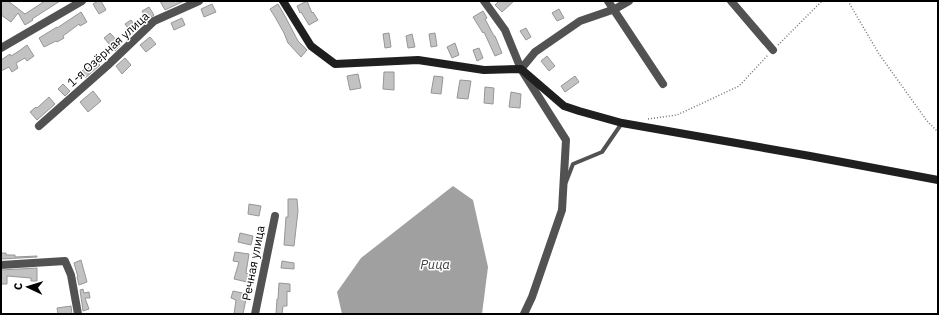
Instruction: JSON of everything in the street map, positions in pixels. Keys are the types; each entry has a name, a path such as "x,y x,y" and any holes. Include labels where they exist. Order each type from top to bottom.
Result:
{"street":[{"path":"1,48 82,1"},
{"name":"1-я Озёрная улица","path":"39,126 108,66 154,21 199,1"},
{"path":"283,1 311,46 335,64 418,60 484,70 521,69 564,106 622,123 938,180"},
{"path":"484,1 505,30 521,69 566,140 562,210 524,314"},
{"path":"608,1 662,84"},
{"path":"521,69 535,52 580,22 614,9 629,1"},
{"path":"731,1 773,50"},
{"name":"Речная улица","path":"255,314 274,216"},
{"path":"1,265 65,261 71,275 78,314"}],"lane":[{"path":"563,189 573,164 602,152 622,123"}],"path":[{"path":"646,120 677,115 739,86 822,1"},
{"path":"848,1 879,54 927,121 938,132"}],"water":[{"name":"Рица","path":"453,186 473,200 488,267 482,314 342,314 337,292 361,258"}],"building":[{"path":"1,1 8,1 25,14 45,1 60,1 25,25 18,13 11,22 1,15"},
{"path":"101,1 106,10 99,14 93,4"},
{"path":"160,1 184,1 165,10"},
{"path":"307,1 312,13 313,12 318,20 309,25 301,12 300,13 297,6"},
{"path":"499,1 514,1 502,12 495,5"},
{"path":"212,4 216,12 204,17 201,9"},
{"path":"278,4 298,41 307,50 301,57 288,43 270,9"},
{"path":"149,7 154,15 147,20 142,11"},
{"path":"559,9 564,18 557,21 552,13"},
{"path":"483,11 487,18 485,19 495,36 502,53 495,56 484,32 483,33 473,17"},
{"path":"81,12 87,22 80,26 79,24 63,36 64,38 44,47 39,38"},
{"path":"182,18 185,25 174,30 171,23"},
{"path":"131,20 138,29 132,34 125,24"},
{"path":"526,28 531,37 526,40 520,31"},
{"path":"110,33 121,45 115,51 104,38"},
{"path":"389,33 391,47 385,48 383,34"},
{"path":"435,33 437,46 431,47 429,34"},
{"path":"412,34 415,47 408,48 406,36"},
{"path":"150,37 156,44 146,52 140,45"},
{"path":"455,43 459,55 452,58 447,47"},
{"path":"27,45 34,56 27,61 25,58 16,63 18,68 12,72 9,67 1,71 1,60 10,54 11,56"},
{"path":"479,48 483,58 477,61 473,50"},
{"path":"547,56 555,66 549,71 541,61"},
{"path":"125,58 131,65 122,74 116,66"},
{"path":"95,61 100,65 85,78 80,73 84,69 86,70"},
{"path":"384,72 394,72 394,90 383,89"},
{"path":"358,74 361,88 350,90 347,76"},
{"path":"434,76 443,77 441,94 431,93"},
{"path":"575,76 579,82 565,92 561,86"},
{"path":"460,80 471,81 468,99 457,98"},
{"path":"63,84 70,91 65,96 58,89"},
{"path":"485,87 494,88 493,104 484,103"},
{"path":"93,91 101,101 88,112 80,102"},
{"path":"511,92 521,94 520,108 509,107"},
{"path":"49,97 55,104 37,120 30,112"},
{"path":"288,199 297,199 298,211 294,246 284,245 286,217 288,217"},
{"path":"249,204 261,206 259,216 248,214"},
{"path":"240,233 253,236 251,245 238,242"},
{"path":"235,252 249,254 246,273 249,274 247,282 234,279 239,262 233,261"},
{"path":"1,253 6,253 6,255 15,255 15,257 37,257 1,259"},
{"path":"81,260 87,282 79,285 74,263"},
{"path":"282,261 294,263 294,269 281,268"},
{"path":"37,268 37,281 31,281 31,278 7,276 7,284 1,284 1,270"},
{"path":"279,283 290,284 290,292 287,291 287,306 283,306 282,314 276,314 278,299"},
{"path":"83,289 84,293 89,292 90,298 85,298 89,309 83,311 80,290"},
{"path":"233,291 247,294 243,314 234,314 236,300 231,298"},
{"path":"71,306 72,314 58,314 57,308"}]}
